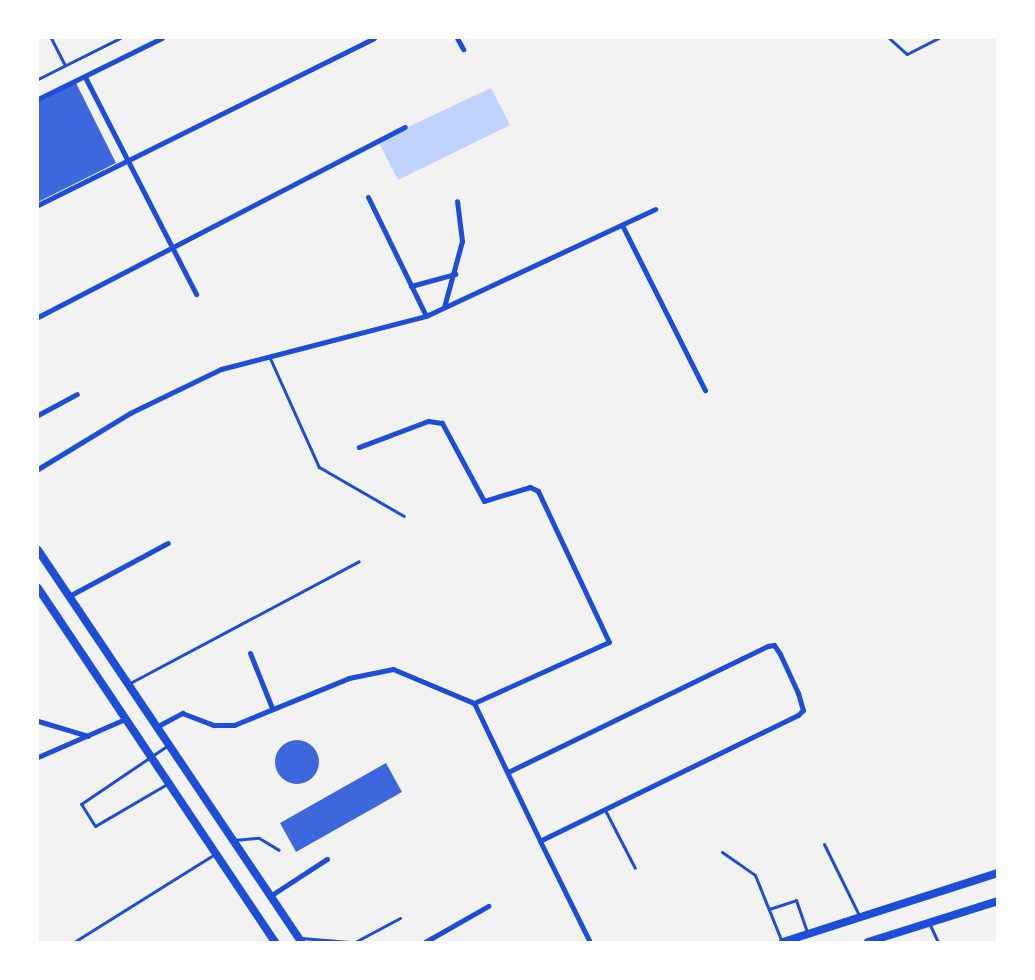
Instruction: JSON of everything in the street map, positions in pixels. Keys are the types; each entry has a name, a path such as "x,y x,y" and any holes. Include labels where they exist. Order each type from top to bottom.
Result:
{"main road":[{"path":"38,550 299,940"},
{"path":"38,588 275,942"},
{"path":"783,942 810,938 860,918 998,873"},
{"path":"868,942 998,901"}],"street":[{"path":"38,99 162,38"},
{"path":"38,206 374,38"},
{"path":"457,38 463,50"},
{"path":"85,77 196,294"},
{"path":"38,317 174,250 405,127"},
{"path":"368,197 426,316"},
{"path":"444,307 462,241 457,201"},
{"path":"38,469 175,389 268,354 426,316 655,209"},
{"path":"622,225 705,390"},
{"path":"411,286 454,274"},
{"path":"38,416 77,394"},
{"path":"359,447 428,421 442,423 484,501 530,487 538,491 610,633 602,650 474,703"},
{"path":"69,596 168,543"},
{"path":"508,772 774,645 803,710 540,841"},
{"path":"250,653 272,708"},
{"path":"156,727 182,713 234,725 349,678 393,669 474,703 590,942"},
{"path":"38,757 125,719"},
{"path":"38,721 88,736"},
{"path":"270,896 327,859"},
{"path":"425,942 488,906"}],"lane":[{"path":"51,38 65,65"},
{"path":"38,79 120,38"},
{"path":"889,38 907,54 939,38"},
{"path":"268,354 319,467 404,516"},
{"path":"128,684 359,561"},
{"path":"168,745 82,801 91,823 100,824 168,783"},
{"path":"605,810 635,868"},
{"path":"233,842 260,838 279,850"},
{"path":"824,844 860,918"},
{"path":"722,852 755,875 783,942"},
{"path":"74,942 216,854"},
{"path":"769,909 796,900 810,938"},
{"path":"355,942 400,918"},
{"path":"929,924 938,942"},
{"path":"299,940 350,942"}],"water":[{"path":"491,88 510,125 398,180 378,141"}],"building":[{"path":"76,83 116,163 38,202 38,102"},
{"path":"297,740 306,741 313,746 318,753 318,771 313,778 306,783 297,784 288,783 281,778 276,771 275,762 276,753 281,746 288,741"},
{"path":"386,763 402,792 296,852 280,823"}]}
